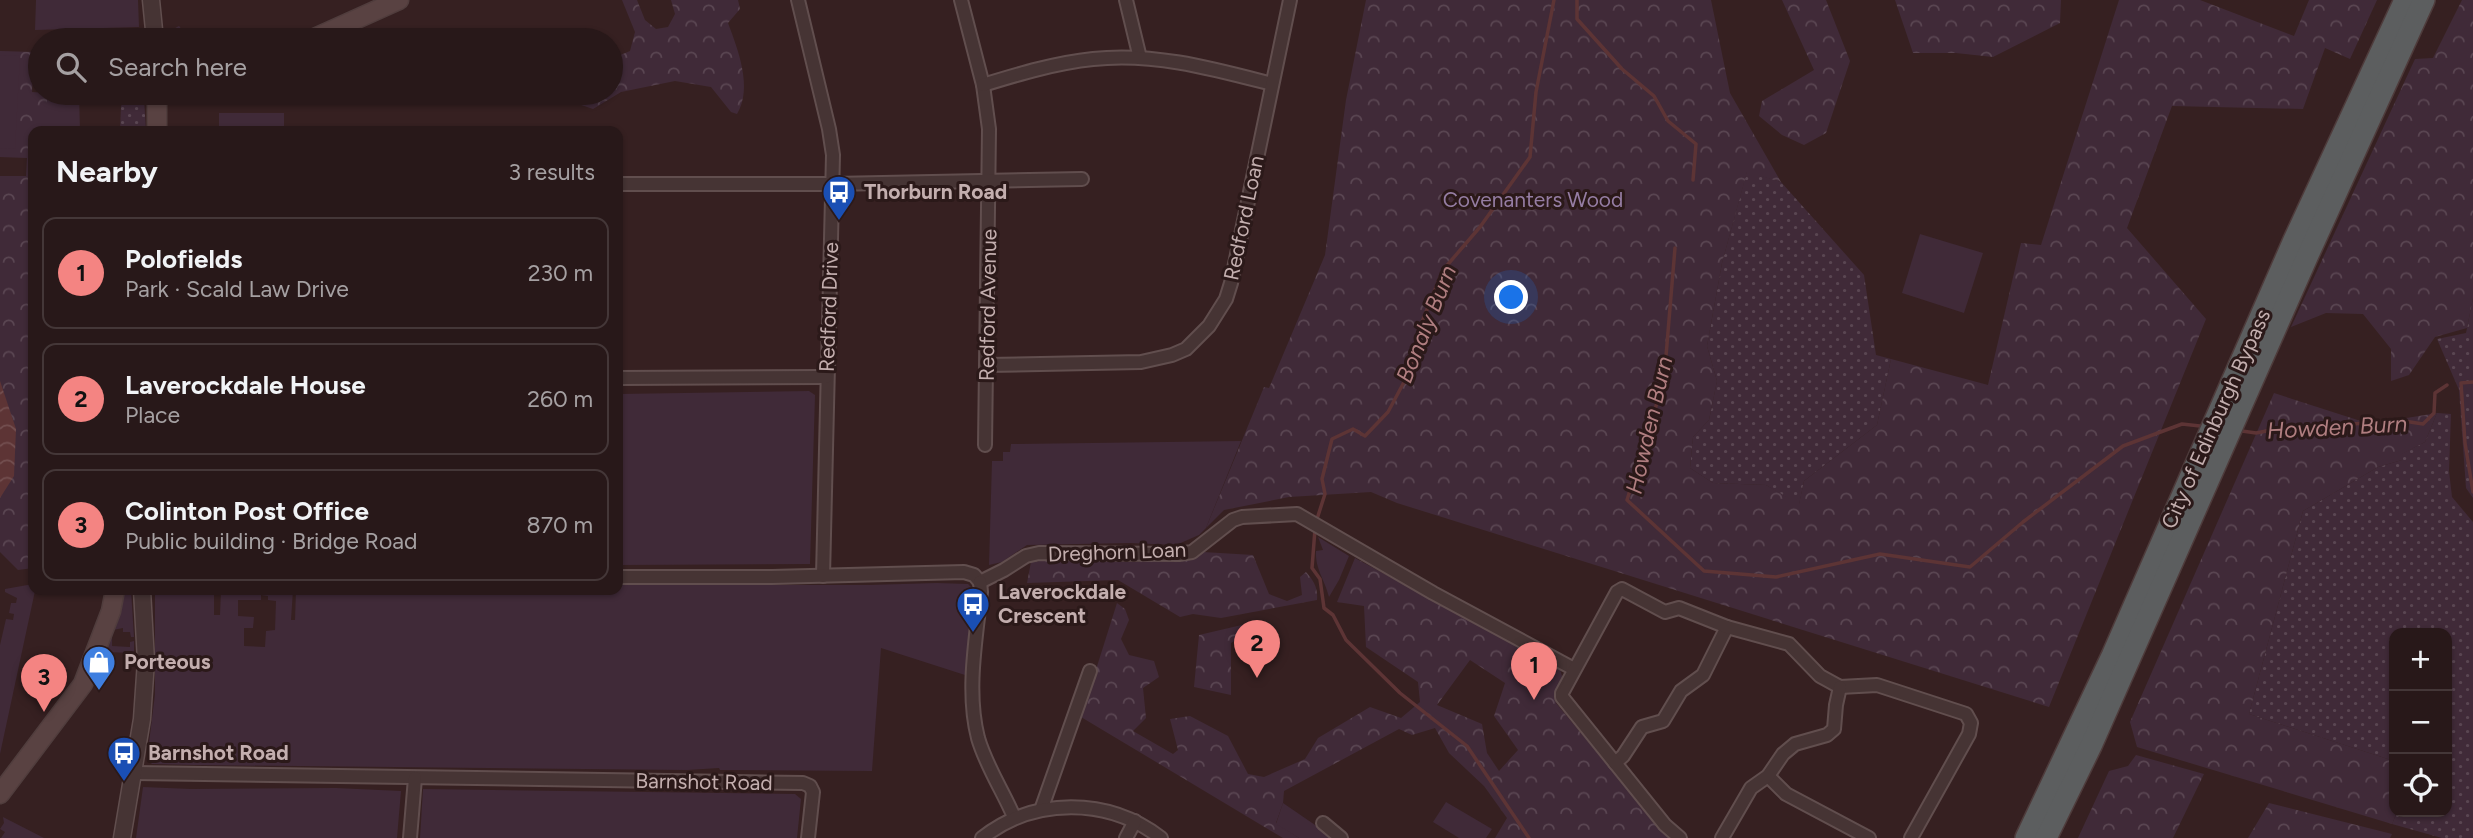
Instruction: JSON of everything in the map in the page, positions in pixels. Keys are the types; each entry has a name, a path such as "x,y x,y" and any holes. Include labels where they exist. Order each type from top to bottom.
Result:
{"highway":[{"name":"City of Edinburgh Bypass","path":"2026,838 2112,656 2288,253 2405,0"},
{"name":"City of Edinburgh Bypass","path":"2046,838 2096,734 2302,267 2424,0"}],"main road":[{"path":"337,28 399,0"},
{"path":"158,126 160,105"},
{"path":"0,794 83,684 111,611 114,595"}],"street":[{"path":"151,0 154,28"},
{"name":"Redford Drive","path":"797,0 833,155 823,576"},
{"name":"Redford Avenue","path":"961,0 984,85 989,129 985,445"},
{"path":"1126,0 1140,58"},
{"name":"Redford Loan","path":"987,365 1141,362 1172,355 1186,349 1198,339 1218,313 1231,283 1290,0"},
{"path":"984,85 1062,63 1095,58 1140,58 1186,63 1272,84"},
{"path":"623,184 833,184 1082,179"},
{"path":"623,378 826,377"},
{"name":"Dreghorn Loan","path":"980,582 1026,556 1192,552 1206,543 1223,526 1242,517 1297,514 1433,593 1574,669"},
{"path":"623,577 964,572 974,575 980,582 982,592 973,675 978,737 1014,817"},
{"path":"1680,838 1665,825 1562,697 1574,669 1617,592 1622,589 1665,612 1679,608 1727,627 1789,644 1820,677 1840,687 1877,685 1966,714 1971,723 1969,734 1911,838"},
{"path":"122,838 142,719 146,661 142,595"},
{"path":"1615,763 1623,756 1642,727 1662,721 1681,691 1703,675 1727,627"},
{"path":"1041,810 1081,683 1090,671"},
{"path":"1722,838 1751,788 1768,776 1783,754 1795,744 1827,735 1834,729 1840,687"},
{"name":"Barnshot Road","path":"135,773 803,783 810,786 813,792 808,838"},
{"path":"1768,776 1786,794 1868,838"},
{"path":"410,838 415,778"},
{"path":"982,838 1014,817 1041,810 1076,807 1106,810 1135,821 1161,838"},
{"path":"1126,838 1135,821"},
{"path":"1323,823 1341,838"}],"green space":[{"path":"36,0 138,0 139,27 35,28"},
{"path":"622,0 637,0 645,20 656,29 668,27 675,14 671,0 738,0 740,9 728,23 744,81 742,104 737,114 731,112 711,87 675,81 623,92 623,54 630,51 635,32"},
{"name":"Covenanters Wood","path":"1366,0 1711,0 1730,93 1781,182 1747,172 1722,263 1707,346 1717,381 1709,420 1693,437 1690,468 1713,483 1766,485 1799,504 1804,481 1877,425 1891,359 1988,385 2021,243 2041,245 2119,0 2200,0 2294,36 2309,0 2377,0 2350,59 2325,48 2303,109 2172,106 2127,228 2206,319 2049,707 1397,503 1371,492 1289,497 1224,510 1206,528 1264,387 1269,388 1325,255 1346,100"},
{"path":"1782,0 1826,0 1850,61 1826,133 1804,145 1782,135 1759,116 1762,101 1814,70"},
{"path":"1895,0 2061,0 2060,23 1993,57 1956,53 1913,53"},
{"path":"2462,0 2473,0 2473,298 2467,328 2435,337 2409,375 2391,381 2391,349 2363,314 2326,313 2291,327 2415,59 2433,58"},
{"path":"0,51 28,52 28,105 47,105 47,126 28,126 28,569 18,570 0,552 0,176 26,176 27,158 0,157"},
{"path":"0,55 20,56 15,149 0,148"},
{"path":"47,105 79,105 80,126 47,126"},
{"path":"144,105 146,126 120,126 121,106"},
{"path":"581,105 600,105 593,109"},
{"path":"219,113 284,113 284,126 219,126"},
{"path":"1747,171 1781,182 1864,275 1876,355 1891,359 1877,425 1804,481 1799,505 1766,485 1713,483 1690,468 1693,437 1709,420 1717,381 1707,346 1722,263"},
{"path":"1920,234 1983,253 1964,313 1902,293"},
{"path":"2473,298 2473,498 2466,488 2459,390 2437,339 2466,333"},
{"path":"809,391 815,395 810,564 623,565 623,394"},
{"path":"2274,393 2370,424 2437,413 2425,442 2402,454 2402,460 2378,467 2303,511 2249,714 2389,759 2389,817 2395,817 2392,824 2137,747 2130,722"},
{"path":"2437,413 2451,414 2449,471 2452,497 2473,522 2473,838 2442,838 2392,824 2395,817 2452,817 2452,628 2389,628 2389,759 2249,714 2303,511 2378,467 2402,460 2401,454 2425,442"},
{"path":"1241,441 1206,528 1199,535 1176,545 1027,545 1002,562 989,565 992,461 1003,461 1003,452 1010,452 1011,444"},
{"path":"1318,537 1349,556 1329,597 1317,563 1316,551 1323,550"},
{"path":"1203,552 1253,555 1269,594 1287,601 1302,595 1300,577 1306,572 1315,585 1317,600 1221,618 1193,614 1180,617 1118,580 1027,583 1031,562 1136,562"},
{"path":"1355,558 1560,669 1563,680 1555,693 1556,703 1668,838 1495,838 1507,818 1484,786 1449,753 1435,728 1412,735 1399,729 1284,791 1276,823 1299,838 1283,838 1081,717 1117,603 1125,609 1129,620 1121,639 1129,655 1154,661 1159,677 1143,688 1146,718 1133,731 1173,754 1178,750 1170,719 1190,716 1228,736 1248,774 1264,777 1305,759 1318,738 1370,707 1401,718 1420,702 1418,682 1366,647 1364,606 1337,602","holes":["1470,660 1505,683 1494,716 1518,750 1499,771 1487,753 1482,724 1437,705"]},
{"path":"968,584 974,590 965,675 881,648 872,771 193,765 152,764 147,759 155,694 155,595 214,595 214,615 220,615 221,595 261,595 293,595 291,620 295,620 296,595 623,595 623,585","holes":["261,595 268,596 268,600 276,601 275,630 266,631 265,647 244,646 244,628 253,628 254,617 238,616 238,600 261,600"]},
{"path":"28,585 28,595 34,595 0,754 0,645 6,619 13,620 14,614 9,613 11,603 16,603 17,598 5,592 5,589"},
{"path":"119,595 131,595 134,637 131,637 130,632 123,632 123,628 113,630"},
{"path":"1246,624 1246,634 1231,643 1231,695 1194,687 1199,635"},
{"path":"112,633 112,646 130,647 130,642 134,641 134,653 105,652"},
{"path":"2136,755 2204,774 2173,838 2078,838 2109,771 2128,766"},
{"path":"143,787 401,791 397,838 136,838"},
{"path":"423,789 795,794 801,799 797,838 420,838"},
{"path":"1446,802 1492,829 1486,838 1459,838 1433,822"},
{"path":"1283,803 1334,838 1299,838 1276,824"},
{"path":"2269,803 2392,834 2390,838 2248,838"},
{"path":"3,817 44,838 1,838 5,832 0,829 4,823"}],"water":[{"path":"0,381 16,429 14,476 0,498"}],"waterway":[{"name":"Bonaly Burn","path":"1316,522 1325,494 1322,479 1332,439 1353,429 1365,436 1388,412 1410,371 1422,322 1443,270 1480,227 1530,157 1536,92 1554,0"},
{"name":"Howden Burn","path":"1577,0 1577,19 1622,69 1654,96 1668,121 1696,144 1693,180"},
{"name":"Howden Burn","path":"1675,248 1664,380 1627,500 1704,571 1776,577 1880,554 1970,567 2023,522 2123,446 2182,424 2200,426"},
{"path":"2473,382 2461,383 2465,443 2473,492"},
{"name":"Howden Burn","path":"2242,431 2256,433 2282,428 2404,421 2423,424 2434,413 2435,393 2447,385"},
{"name":"Bonaly Burn","path":"1315,529 1312,568 1320,579 1324,608 1333,615 1346,640 1400,693 1467,746 1529,838"}],"place":[{"name":"Thorburn Road","path":"839,222"},
{"name":"Laverockdale Crescent","path":"973,634"},
{"name":"Laverockdale House","path":"1257,678"},
{"name":"Porteous","path":"99,692"},
{"name":"Polofields","path":"1534,700"},
{"name":"Colinton Post Office","path":"44,712"},
{"name":"Barnshot Road","path":"124,783"}]}
